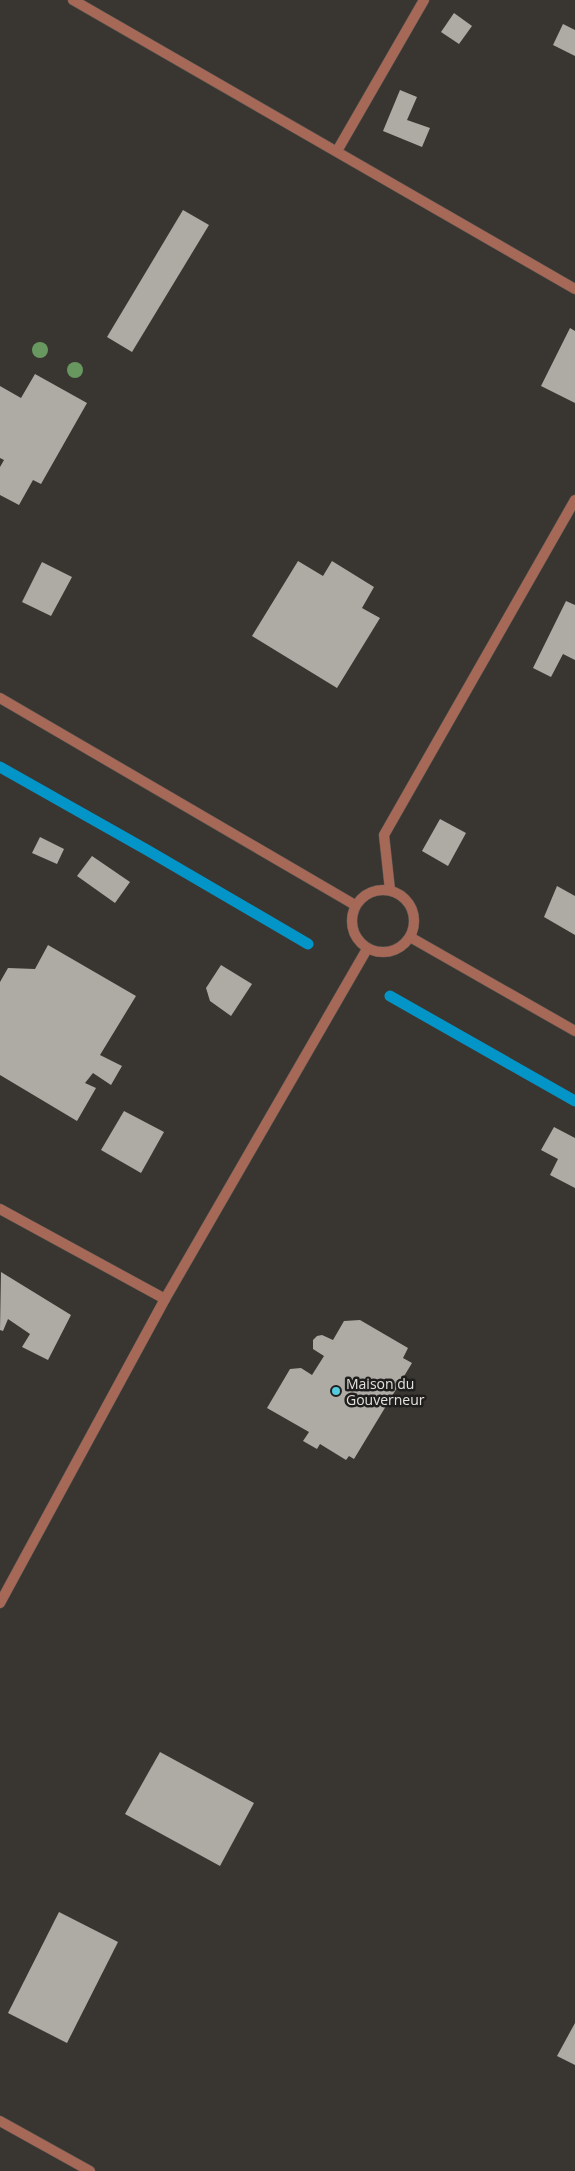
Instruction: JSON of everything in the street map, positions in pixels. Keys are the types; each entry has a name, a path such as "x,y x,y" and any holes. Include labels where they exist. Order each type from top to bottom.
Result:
{"street":[{"path":"73,0 575,289"},
{"path":"337,151 424,0"},
{"path":"390,890 384,835 575,500"},
{"path":"0,698 355,905"},
{"path":"390,890 405,899 414,914 414,926 410,937 402,946 391,951 379,953 367,949 355,937 352,929 352,913 355,905 370,892 390,890"},
{"path":"410,937 575,1031"},
{"path":"0,1603 165,1300 367,949"},
{"path":"0,1209 165,1300"},
{"path":"0,2121 90,2171"}],"building":[{"path":"454,13 472,26 459,44 441,32"},
{"path":"563,24 575,30 575,56 553,45"},
{"path":"400,90 417,97 407,120 430,128 422,147 383,131"},
{"path":"183,210 209,225 132,352 107,337"},
{"path":"570,328 575,331 575,403 541,386"},
{"path":"35,374 87,403 41,484 33,480 19,505 0,495 0,467 4,460 0,458 0,386 21,398"},
{"path":"298,561 323,576 332,561 374,587 362,608 380,618 337,688 252,636"},
{"path":"42,562 72,577 51,616 22,602"},
{"path":"566,601 575,605 575,660 563,654 551,677 533,668"},
{"path":"440,819 466,833 448,866 422,851"},
{"path":"40,837 64,849 57,864 32,853"},
{"path":"92,856 130,882 115,903 77,876"},
{"path":"557,886 575,896 575,935 544,917"},
{"path":"48,945 136,996 100,1055 122,1066 111,1085 93,1073 85,1083 96,1088 77,1121 0,1075 0,982 8,968 35,969"},
{"path":"221,965 252,984 231,1016 210,1001 206,988"},
{"path":"124,1111 164,1132 141,1173 101,1150"},
{"path":"554,1127 575,1138 575,1188 550,1175 558,1159 541,1150"},
{"path":"1,1272 71,1315 48,1360 22,1347 30,1334 8,1319 3,1331 0,1330"},
{"name":"Maison du Gouverneur","path":"360,1320 408,1348 403,1358 412,1363 354,1459 349,1456 346,1460 320,1444 317,1449 303,1441 309,1432 267,1408 290,1369 301,1368 312,1375 324,1356 313,1349 313,1340 317,1336 322,1335 333,1340 344,1321"},
{"path":"160,1752 254,1803 220,1866 125,1814"},
{"path":"59,1912 118,1942 67,2043 8,2013"},
{"path":"575,2023 575,2065 557,2056"}],"waterway":[{"path":"0,767 308,944"},
{"path":"390,996 575,1101"}],"place":[{"name":"Maison du Gouverneur","path":"336,1391"}]}
